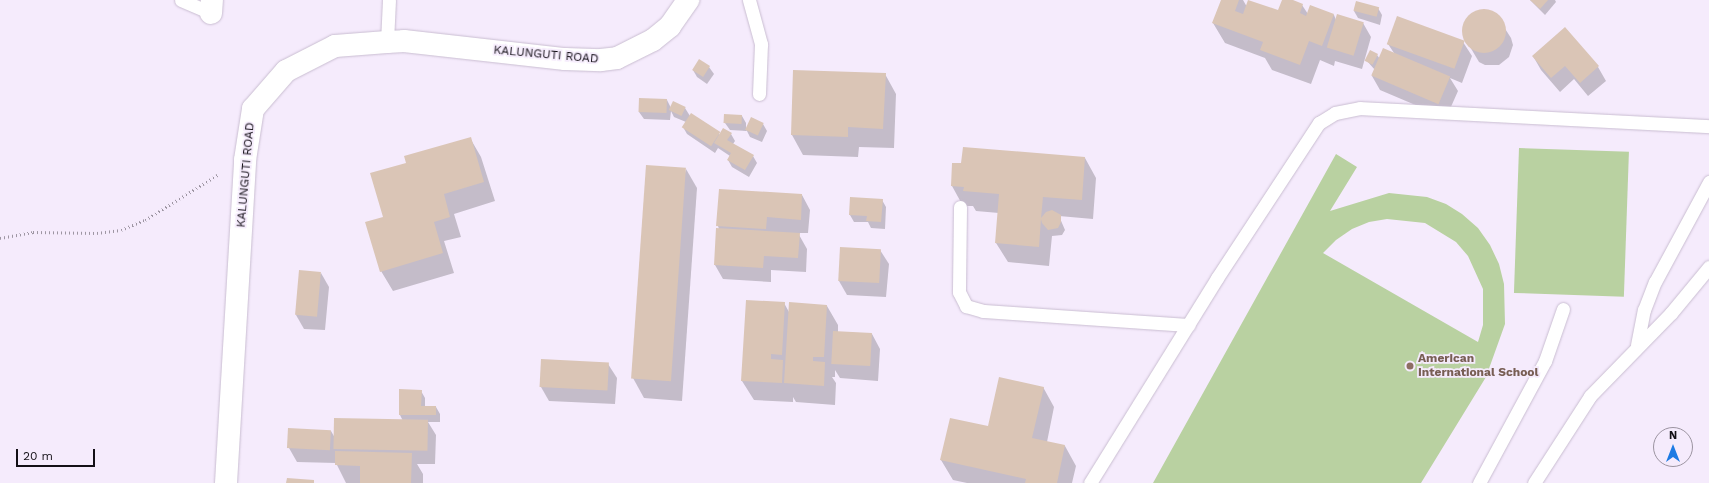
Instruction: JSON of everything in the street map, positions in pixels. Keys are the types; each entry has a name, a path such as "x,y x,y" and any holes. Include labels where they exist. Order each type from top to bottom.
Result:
{"street":[{"name":"KALUNGUTI ROAD","path":"226,483 246,160 253,109 286,71 335,46 387,42 600,60 617,58 653,40 670,26 688,0"}],"lane":[{"path":"181,0 212,6"},
{"path":"387,42 389,0"},
{"path":"749,0 761,44 759,94"},
{"path":"1090,483 1217,278 1319,124 1335,114 1360,108 1709,126"},
{"path":"1637,345 1644,310 1655,282 1709,182"},
{"path":"960,207 959,292 966,306 983,311 1189,325"},
{"path":"1534,483 1590,396 1637,345 1671,313 1709,267"},
{"path":"1479,483 1545,361 1563,309"}],"path":[{"path":"0,238 33,232 97,233 121,230 145,220 190,190 246,160"}],"green space":[{"path":"1519,148 1629,152 1624,297 1514,293"},
{"path":"1336,154 1357,167 1330,211 1389,193 1427,197 1446,204 1462,214 1478,228 1490,245 1499,264 1504,284 1505,324 1486,377 1421,483 1153,483","holes":["1387,219 1425,223 1456,242 1468,256 1483,289 1483,325 1478,342 1323,253 1336,240 1352,229 1369,222"]}],"building":[{"path":"1221,0 1239,0 1235,11 1243,14 1248,0 1278,10 1282,0 1293,0 1303,4 1300,13 1306,16 1310,5 1334,14 1322,46 1309,41 1300,65 1260,50 1263,42 1212,23"},
{"path":"1530,0 1548,0 1540,9"},
{"path":"1356,1 1379,7 1377,17 1353,11"},
{"path":"1484,9 1496,13 1502,19 1506,31 1502,43 1496,49 1484,53 1472,49 1466,43 1462,31 1466,19 1472,13"},
{"path":"1337,14 1364,22 1354,56 1327,47"},
{"path":"1397,16 1465,41 1454,69 1387,44"},
{"path":"1565,27 1599,66 1580,83 1565,66 1551,78 1532,56"},
{"path":"1383,48 1450,77 1438,104 1371,76"},
{"path":"1370,50 1378,54 1373,65 1365,61"},
{"path":"699,59 710,66 703,77 692,70"},
{"path":"793,70 886,73 883,129 848,127 848,137 791,135"},
{"path":"639,98 667,99 666,113 639,112"},
{"path":"673,101 686,107 681,116 669,110"},
{"path":"691,113 720,132 711,146 682,127"},
{"path":"724,114 742,115 742,124 724,123"},
{"path":"751,117 764,123 758,136 745,130"},
{"path":"723,128 732,133 727,140 754,155 745,170 727,160 731,153 714,143"},
{"path":"471,137 484,182 444,194 450,217 434,222 443,253 380,272 365,222 383,217 370,173 406,163 404,156"},
{"path":"963,147 1085,157 1082,200 1043,197 1041,218 1046,212 1052,210 1061,215 1061,222 1058,228 1048,230 1042,223 1041,219 1039,247 995,243 999,194 963,191 964,187 951,186 952,163 961,163"},
{"path":"646,165 686,168 671,381 631,378"},
{"path":"719,189 802,194 801,220 767,217 766,229 716,226"},
{"path":"850,197 883,199 881,222 866,221 867,216 849,215"},
{"path":"716,228 800,233 798,258 764,256 763,268 714,265"},
{"path":"840,247 881,249 879,283 838,281"},
{"path":"299,270 321,272 317,317 295,315"},
{"path":"746,300 785,302 782,355 771,354 771,359 783,360 782,383 741,381"},
{"path":"789,302 827,305 824,357 813,357 813,361 825,362 824,386 784,383"},
{"path":"833,331 872,333 870,366 831,364"},
{"path":"541,359 609,363 607,391 540,387"},
{"path":"999,377 1044,387 1032,438 1065,445 1057,483 1025,483 1026,479 940,460 950,418 988,426"},
{"path":"399,389 422,390 421,406 436,406 436,415 399,415"},
{"path":"334,418 428,420 427,451 333,449"},
{"path":"288,428 331,430 330,450 287,448"},
{"path":"335,451 412,453 411,483 360,483 360,466 335,465"},
{"path":"287,478 314,480 314,483 286,483"}],"place":[{"name":"American International School","path":"1410,366"}]}
